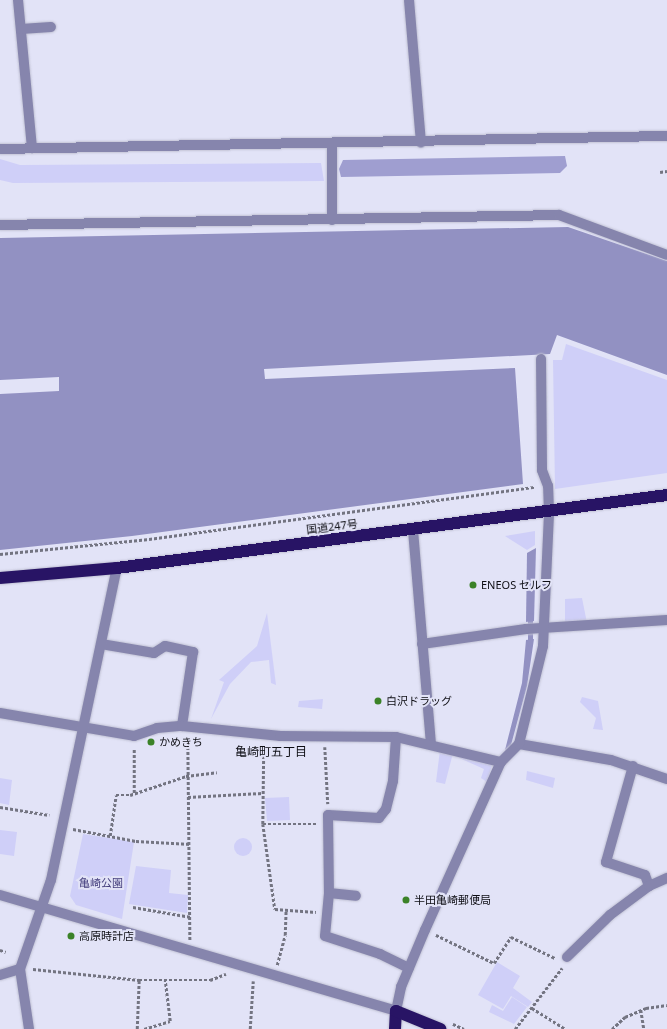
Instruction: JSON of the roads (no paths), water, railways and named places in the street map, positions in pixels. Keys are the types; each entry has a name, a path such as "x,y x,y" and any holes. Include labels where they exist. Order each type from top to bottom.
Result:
{"highway":[{"name":"国道247号","path":"0,578 117,568 549,512 667,495"},
{"path":"395,1029 396,1011 440,1029"}],"street":[{"path":"18,0 32,148"},
{"path":"409,0 422,142"},
{"path":"21,29 51,27"},
{"path":"0,149 422,142 667,136"},
{"path":"332,143 332,220"},
{"path":"0,225 559,216 667,255"},
{"path":"0,895 396,1011 409,968 425,930 501,762 519,744 543,629 549,512 548,486 542,470 541,359"},
{"path":"412,530 431,744"},
{"path":"28,1029 20,969 40,907 51,880 117,568"},
{"path":"422,644 527,629 667,620"},
{"path":"101,644 154,653 165,646 193,652 185,726"},
{"path":"0,713 134,736 157,728 185,726 264,735 396,737 431,744 501,762"},
{"path":"396,737 393,781 386,809 379,818 328,819 329,893 325,936 380,954 409,968"},
{"path":"519,744 633,766 667,779"},
{"path":"633,766 606,862 645,875 649,886"},
{"path":"567,957 610,915 649,886 667,878"},
{"path":"329,893 356,896"},
{"path":"0,975 20,969"}],"waterway":[{"path":"530,616 530,644"}],"place":[{"name":"ENEOS セルフ","path":"473,585"},
{"name":"白沢ドラッグ","path":"378,701"},
{"name":"かめきち","path":"151,742"},
{"name":"半田亀崎郵便局","path":"406,900"},
{"name":"高原時計店","path":"71,936"}],"district":[{"name":"亀崎町五丁目","path":"271,752"}],"park label":[{"name":"亀崎公園","path":"101,883"}]}
